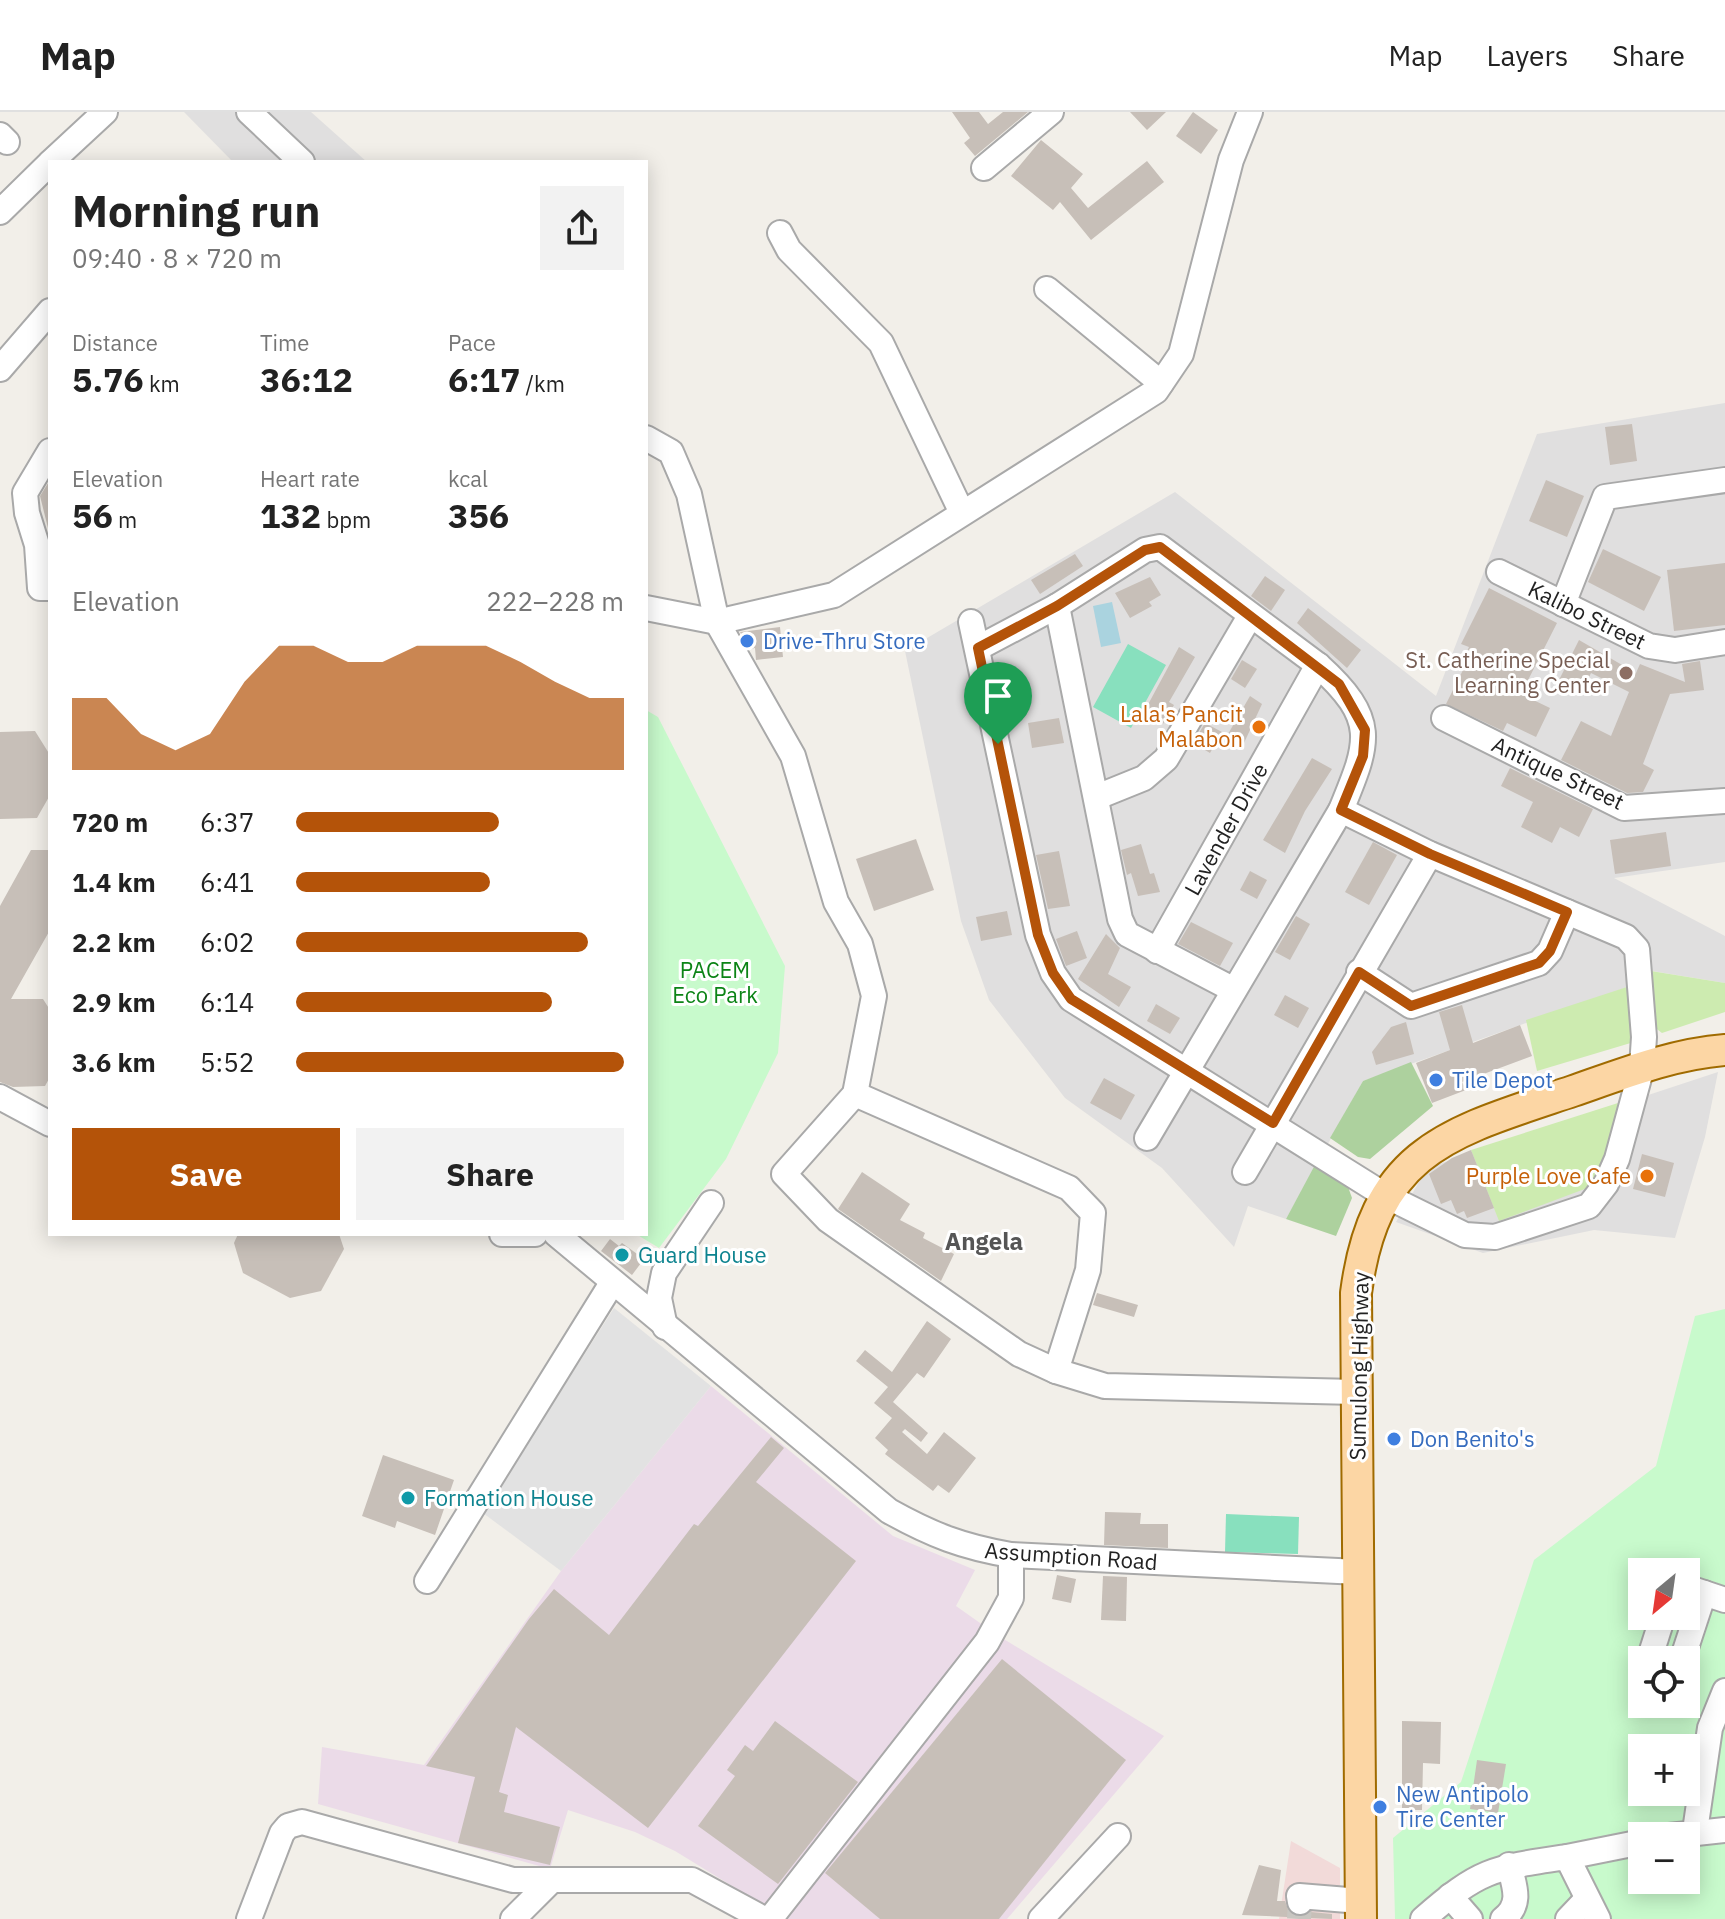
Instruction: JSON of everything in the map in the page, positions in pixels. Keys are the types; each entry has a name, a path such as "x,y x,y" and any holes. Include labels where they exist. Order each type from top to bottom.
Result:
{"main road":[{"name":"Sumulong Highway","path":"1361,1910 1356,1293 1361,1253 1372,1221 1386,1196 1426,1151 1464,1128 1642,1067 1725,1050"}],"street":[{"path":"55,160 105,112"},
{"path":"249,112 300,160"},
{"path":"984,168 1051,112"},
{"path":"648,608 717,622 834,595 1156,391 1181,354 1231,160 1250,112"},
{"path":"0,212 48,167"},
{"path":"780,233 789,250 881,343 962,513"},
{"path":"1047,289 1161,383"},
{"path":"0,369 48,313"},
{"path":"648,439 671,452 689,494 717,622 793,756 836,902 860,944 874,996 855,1094 784,1174 828,1220 1019,1354 1056,1371 1105,1386 1356,1392"},
{"path":"48,455 26,503 37,545 40,588 48,588"},
{"path":"1563,604 1605,497 1725,480"},
{"path":"978,648 1057,606 1145,550 1160,547 1318,665 1339,684 1365,730 1363,756 1341,810 1147,1138"},
{"name":"Kalibo Street","path":"1499,572 1649,646 1675,650 1725,642"},
{"path":"1057,606 1120,919 1127,934 1234,990"},
{"path":"1097,797 1144,778 1166,759 1250,616"},
{"path":"971,622 1038,935 1053,973 1071,999 1386,1196 1465,1235 1495,1237 1589,1206 1606,1184 1617,1159 1642,1067 1644,1037 1637,949 1626,937 1430,854 1341,810"},
{"name":"Lavender Drive","path":"1157,951 1318,665"},
{"name":"Antique Street","path":"1444,718 1624,808 1725,801"},
{"path":"1245,1172 1430,854"},
{"path":"1359,972 1411,1006 1539,963 1550,951 1567,912"},
{"path":"855,1094 1069,1188 1093,1213 1088,1270 1056,1371"},
{"path":"0,1097 48,1123"},
{"path":"665,1327 659,1298 664,1273 711,1203"},
{"name":"Assumption Road","path":"558,1236 889,1511 932,1536 968,1548 1011,1555 1359,1572"},
{"path":"427,1581 612,1283"},
{"path":"249,1919 282,1833 295,1822 513,1880 549,1883 692,1880 725,1910 767,1919 987,1642 1011,1598 1011,1555"},
{"path":"1687,1646 1705,1593"},
{"path":"1696,1822 1710,1728 1725,1691"},
{"path":"1700,1831 1725,1830"},
{"path":"1041,1919 1118,1836"},
{"path":"1423,1919 1483,1873 1509,1865 1628,1845"},
{"path":"1567,1857 1593,1909 1568,1919"},
{"path":"1503,1919 1512,1911 1517,1895 1509,1865"},
{"path":"513,1919 549,1883"},
{"path":"1300,1902 1299,1896 1361,1910"},
{"path":"1450,1896 1470,1919"}],"shaded area":[{"path":"184,112 311,112 365,160 231,160"},
{"path":"1725,403 1725,862 1614,878 1725,936 1725,983 1652,971 1650,979 1363,1081 1286,1219 1248,1206 1234,1247 1162,1168 1065,1098 989,1000 961,921 905,651 1175,492 1436,696 1537,434"},
{"path":"1718,1072 1705,1137 1675,1238 1594,1230 1483,1253 1396,1222 1427,1168"},
{"path":"614,1308 711,1386 561,1571 483,1513"},
{"path":"711,1386 893,1536 975,1570 956,1606 997,1635 1164,1736 1007,1919 786,1919 675,1851 635,1832 568,1810 550,1869 318,1804 322,1747 424,1765 561,1571"},
{"path":"1291,1841 1340,1868 1340,1919 1279,1919"}],"green space":[{"path":"1128,644 1166,665 1131,728 1093,707"},
{"name":"PACEM Eco Park","path":"648,711 658,717 785,966 778,1053 726,1159 659,1248 639,1236 648,1236"},
{"path":"1651,971 1725,983 1725,1012 1662,1033 1653,1026"},
{"path":"1633,985 1634,1042 1537,1071 1526,1020"},
{"path":"1411,1062 1433,1106 1370,1159 1358,1157 1330,1138 1363,1081"},
{"path":"1618,1103 1605,1157 1590,1187 1499,1221 1471,1150"},
{"path":"1316,1163 1347,1184 1352,1198 1336,1236 1286,1219"},
{"path":"1725,1309 1725,1919 1395,1919 1393,1838 1461,1782 1534,1560 1656,1466 1695,1316"},
{"path":"1226,1514 1299,1517 1298,1554 1225,1552"}],"water":[{"path":"1112,602 1121,643 1101,647 1093,606"}],"building":[{"path":"952,112 979,112 988,124 1003,112 1028,112 975,156 964,143 970,138"},
{"path":"1130,112 1166,112 1147,130"},
{"path":"1193,112 1218,130 1201,154 1176,136"},
{"path":"1041,140 1083,174 1071,188 1088,208 1147,161 1164,182 1091,240 1060,202 1053,210 1011,176"},
{"path":"1632,424 1637,461 1610,465 1605,427"},
{"path":"1546,480 1584,496 1567,537 1529,521"},
{"path":"48,483 48,528 40,496"},
{"path":"1603,549 1661,577 1644,611 1588,582"},
{"path":"1075,554 1083,566 1040,594 1031,580"},
{"path":"1725,563 1725,625 1674,631 1667,570"},
{"path":"1265,576 1285,590 1271,611 1251,596"},
{"path":"1150,577 1161,595 1149,602 1152,606 1130,618 1115,593"},
{"path":"1489,588 1557,623 1521,694 1550,708 1536,737 1507,723 1503,731 1446,704 1466,664 1462,662 1469,647 1461,644"},
{"path":"1308,608 1361,650 1347,668 1297,623"},
{"path":"780,627 783,657 756,660 755,648 750,649 740,632"},
{"path":"1579,640 1636,673 1640,664 1685,682 1682,664 1700,661 1704,690 1670,694 1643,764 1654,770 1643,792 1627,793 1561,760 1581,721 1611,736 1629,692 1591,673 1580,696 1557,684"},
{"path":"1179,647 1195,657 1169,702 1174,705 1163,724 1144,712"},
{"path":"1242,660 1257,669 1245,688 1231,679"},
{"path":"1019,674 1023,700 1004,703 998,678"},
{"path":"1250,696 1262,704 1244,743 1228,734"},
{"path":"1059,718 1064,743 1032,748 1028,723"},
{"path":"1205,723 1222,732 1210,753 1193,743"},
{"path":"35,731 48,752 48,799 37,818 0,819 0,732"},
{"path":"1312,758 1332,769 1305,811 1285,853 1263,840"},
{"path":"1510,768 1593,809 1579,837 1560,827 1552,843 1521,827 1533,802 1501,786"},
{"path":"1666,832 1671,866 1615,874 1610,840"},
{"path":"916,839 934,890 874,911 856,859"},
{"path":"1373,842 1397,855 1369,905 1345,892"},
{"path":"1141,844 1150,874 1154,873 1160,892 1138,896 1131,873 1127,875 1121,850"},
{"path":"31,850 48,850 48,934 11,999 43,999 48,1007 48,1081 45,1086 13,1087 0,1082 0,906"},
{"path":"1059,851 1070,906 1048,909 1036,855"},
{"path":"1250,871 1267,880 1257,899 1240,890"},
{"path":"1007,911 1012,935 981,941 976,917"},
{"path":"1296,916 1310,924 1290,960 1275,952"},
{"path":"1191,922 1233,943 1220,966 1178,944"},
{"path":"1077,931 1087,958 1066,966 1056,939"},
{"path":"1106,934 1120,948 1108,974 1131,987 1119,1007 1078,979"},
{"path":"1285,995 1309,1008 1298,1028 1274,1015"},
{"path":"1156,1004 1180,1018 1170,1034 1147,1021"},
{"path":"1462,1005 1473,1043 1520,1025 1532,1056 1462,1082 1466,1090 1432,1103 1416,1063 1450,1050 1439,1012"},
{"path":"1406,1022 1414,1054 1376,1065 1372,1052 1391,1027"},
{"path":"1104,1078 1135,1095 1121,1120 1090,1103"},
{"path":"1471,1150 1494,1208 1467,1218 1464,1211 1457,1214 1451,1200 1441,1204 1429,1174 1452,1158"},
{"path":"1642,1154 1674,1163 1665,1197 1633,1189"},
{"path":"862,1172 910,1204 900,1220 925,1233 923,1238 954,1254 941,1281 838,1209"},
{"path":"237,1236 340,1236 344,1249 321,1291 290,1298 243,1273 234,1243"},
{"name":"Guard House","path":"610,1239 619,1246 622,1243 644,1259 632,1275 601,1251"},
{"path":"1097,1293 1138,1305 1134,1317 1093,1305"},
{"path":"927,1321 951,1339 924,1378 917,1373 893,1402 928,1433 921,1442 905,1429 902,1432 927,1454 944,1432 976,1458 949,1493 938,1485 933,1491 885,1454 888,1450 875,1438 892,1418 874,1403 888,1387 856,1361 865,1350 892,1372"},
{"path":"771,1437 784,1448 756,1482 856,1561 648,1828 516,1727 499,1792 508,1795 504,1812 560,1827 550,1865 458,1843 475,1777 426,1766 529,1619 554,1589 609,1635 694,1524 698,1526"},
{"name":"Formation House","path":"383,1455 454,1480 435,1535 397,1521 395,1528 362,1516"},
{"path":"1105,1512 1141,1513 1140,1524 1168,1524 1168,1548 1104,1545"},
{"path":"1057,1575 1076,1579 1071,1603 1052,1599"},
{"path":"1103,1576 1127,1577 1126,1621 1101,1620"},
{"path":"1002,1659 1126,1760 999,1919 880,1919 825,1873"},
{"path":"775,1721 858,1782 778,1884 698,1826 735,1776 727,1770 745,1745 753,1751"},
{"path":"1402,1721 1441,1722 1440,1764 1423,1763 1422,1810 1402,1810"},
{"path":"1477,1760 1506,1764 1498,1813 1470,1809"},
{"path":"1259,1865 1281,1870 1277,1901 1285,1901 1289,1912 1302,1917 1311,1912 1332,1914 1332,1919 1242,1915"}],"tunnel":[{"path":"1299,1919 1300,1902"}],"place":[{"name":"Drive-Thru Store","path":"747,641"},
{"name":"St. Catherine Special Learning Center","path":"1626,673"},
{"name":"Lala's Pancit Malabon","path":"1259,727"},
{"name":"Tile Depot","path":"1436,1080"},
{"name":"Purple Love Cafe","path":"1647,1176"},
{"name":"Guard House","path":"622,1255"},
{"name":"Don Benito's","path":"1394,1439"},
{"name":"Formation House","path":"408,1498"},
{"name":"New Antipolo Tire Center","path":"1380,1807"}],"district":[{"name":"Angela","path":"984,1242"}],"route":[{"path":"1160,547 1318,665 1339,684 1355,707 1365,730 1363,756 1341,810 1430,854 1567,912 1550,951 1539,963 1411,1006 1359,972 1273,1123 1071,999 1053,973 1038,935 998,744 978,648 1057,606 1145,550 1160,547"}]}
